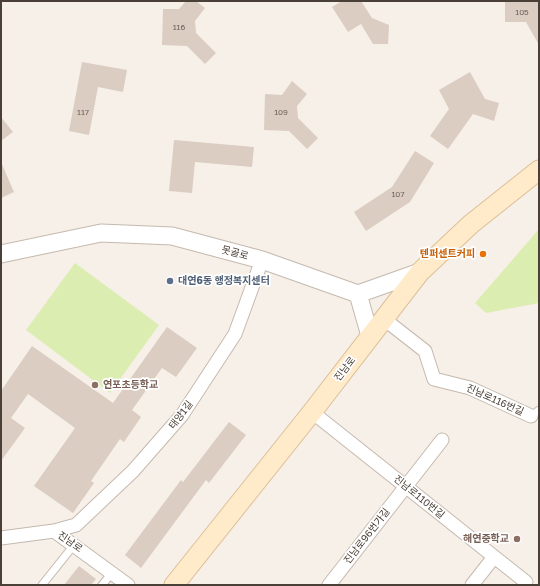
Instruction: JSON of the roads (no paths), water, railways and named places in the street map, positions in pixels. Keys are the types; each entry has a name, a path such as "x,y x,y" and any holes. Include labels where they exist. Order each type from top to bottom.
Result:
{"main road":[{"name":"진남로","path":"174,585 312,412 420,272 471,224 538,172"}],"street":[{"name":"못골로","path":"1,254 101,233 172,236 262,260 358,294"},
{"name":"태양1길","path":"54,531 76,525 133,471 182,415 235,334 262,260"},
{"path":"370,336 358,294 420,272"},
{"name":"진남로116번길","path":"384,319 425,351 434,379 470,388 535,413"},
{"name":"진남로110번길","path":"312,412 526,582"},
{"name":"진남로96번가길","path":"328,585 442,440"},
{"name":"진남로","path":"1,538 54,531 128,585"},
{"path":"472,585 494,557"}],"lane":[{"path":"42,585 74,545"},
{"path":"102,585 112,573"}],"place":[{"name":"텐퍼센트커피","path":"483,254"},
{"name":"대연6동 행정복지센터","path":"170,281"},
{"name":"연포초등학교","path":"95,385"},
{"name":"해연중학교","path":"517,539"}]}
